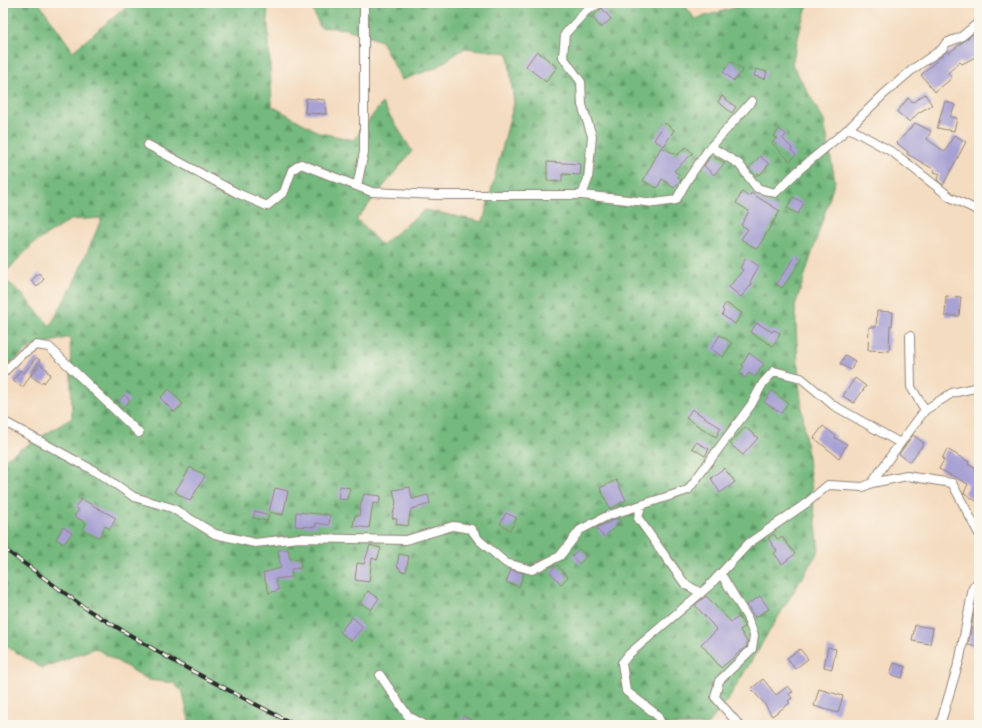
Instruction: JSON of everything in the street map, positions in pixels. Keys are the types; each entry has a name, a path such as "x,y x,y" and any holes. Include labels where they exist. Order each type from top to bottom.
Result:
{"street":[{"path":"357,186 364,152 364,3"},
{"path":"582,195 588,178 592,136 582,105 580,82 563,57 565,34 586,11 600,3"},
{"path":"711,147 739,164 757,188 775,193 799,170 850,128 884,94 913,69 942,49 946,43 961,37 979,22"},
{"path":"148,145 237,193 267,206 284,192 292,170 301,164 372,192 437,195 582,195 655,203 676,200 711,147 752,101"},
{"path":"850,128 894,153 950,197 979,211"},
{"path":"910,336 912,387 925,410"},
{"path":"3,373 22,354 36,344 49,347 139,432"},
{"path":"3,421 102,475 134,497 172,508 215,534 255,543 298,538 406,540 453,526 471,529 479,540 506,563 532,570 560,556 580,530 607,516 688,490 751,405 763,382 774,371 801,378 833,405 900,443"},
{"path":"872,483 925,410 952,393 979,387"},
{"path":"662,725 657,715 626,690 622,663 629,654 701,593 749,543 808,502 828,484 863,487 872,483 906,476 952,483 979,534"},
{"path":"641,506 638,518 654,542 685,584 701,593"},
{"path":"720,574 747,617 754,635 752,649 719,681 715,697 739,725"},
{"path":"940,725 960,658 973,588 979,580"},
{"path":"380,675 408,716 425,725"}],"green space":[{"path":"3,3 39,3 73,51 131,3 267,3 272,106 320,133 354,140 382,103 412,151 357,219 381,245 425,210 483,222 514,103 508,53 465,48 435,68 402,80 381,41 347,29 320,27 310,3 683,3 695,19 751,3 809,3 802,21 792,64 824,121 835,181 795,306 799,383 819,550 725,704 707,725 190,725 183,693 174,683 149,680 95,648 42,668 3,644 3,460 72,418 70,337 31,347 3,370 3,278 21,293 50,326 72,287 102,218 70,220 33,244 3,275"}],"building":[{"path":"602,8 611,19 601,28 592,17"},
{"path":"979,29 979,55 962,64 960,62 948,73 952,78 935,92 921,75 947,51 949,53"},
{"path":"537,51 557,67 546,82 526,66"},
{"path":"731,61 743,70 734,81 723,72"},
{"path":"756,69 767,72 765,79 754,76"},
{"path":"925,94 932,105 918,113 910,122 897,112 908,98 913,102"},
{"path":"722,96 736,107 732,113 718,102"},
{"path":"306,98 325,100 326,114 305,113"},
{"path":"945,101 955,105 950,117 957,118 954,131 937,128"},
{"path":"665,123 674,130 664,146 654,140"},
{"path":"915,123 931,131 927,139 945,152 954,135 966,142 943,185 937,180 940,174 934,172 935,170 907,154 908,152 897,143"},
{"path":"779,129 786,134 783,139 792,148 791,150 796,155 790,161 772,143 777,138 774,137"},
{"path":"661,147 677,155 686,147 693,153 674,171 680,175 678,177 681,180 674,188 662,179 657,188 643,181"},
{"path":"711,155 725,163 714,175 704,166"},
{"path":"760,156 769,164 760,175 758,173 756,176 749,168"},
{"path":"547,162 581,164 580,175 562,174 562,182 547,181"},
{"path":"742,192 749,197 751,193 780,211 757,249 741,239 748,229 741,225 749,211 736,203"},
{"path":"793,197 804,203 798,214 787,208"},
{"path":"796,256 802,260 782,288 776,284"},
{"path":"746,258 759,266 750,282 752,284 741,297 729,287 743,270 740,268"},
{"path":"39,273 44,279 37,287 31,281"},
{"path":"946,296 961,297 959,316 945,316"},
{"path":"726,303 742,313 735,324 722,315 724,311 722,309"},
{"path":"877,311 893,312 892,326 890,325 889,351 868,350 869,327 876,327"},
{"path":"757,323 772,332 774,330 780,333 773,346 750,332"},
{"path":"720,335 732,343 723,357 711,349"},
{"path":"749,353 764,364 755,377 749,373 745,378 739,373 744,366 742,365"},
{"path":"845,355 855,361 851,370 840,364"},
{"path":"36,358 40,360 23,387 13,381 20,370 24,373"},
{"path":"40,364 48,370 47,372 51,374 44,383 43,381 41,383 31,376"},
{"path":"855,378 866,386 854,403 843,396"},
{"path":"169,389 183,404 174,412 160,398"},
{"path":"772,391 788,403 781,413 764,402"},
{"path":"124,395 130,400 122,409 117,403"},
{"path":"692,409 721,428 716,437 686,418"},
{"path":"823,426 836,436 835,438 847,444 839,458 814,438"},
{"path":"745,427 758,438 743,455 730,444"},
{"path":"913,435 924,443 910,462 899,454"},
{"path":"696,442 709,449 705,456 692,448"},
{"path":"947,449 969,462 968,464 979,471 977,476 979,477 979,503 964,493 968,484 939,469 944,460 942,459"},
{"path":"190,467 205,476 190,501 175,492"},
{"path":"724,468 735,482 720,493 711,478"},
{"path":"616,480 626,500 610,509 600,488"},
{"path":"340,486 350,488 347,500 338,499"},
{"path":"410,487 412,499 428,495 430,504 411,509 408,526 396,524 397,519 392,518 396,503 393,490"},
{"path":"275,488 288,491 283,515 269,512"},
{"path":"364,494 381,496 379,504 373,503 369,528 353,526 355,515 359,516 361,501"},
{"path":"81,499 116,518 110,529 105,526 99,537 83,530 86,523 74,516 79,510 75,507"},
{"path":"255,511 269,515 267,521 253,518"},
{"path":"296,512 330,515 329,525 316,523 316,527 295,526"},
{"path":"506,513 517,518 510,530 500,524"},
{"path":"618,518 621,522 604,537 596,528"},
{"path":"63,527 72,533 64,544 56,539"},
{"path":"774,534 778,540 782,537 795,554 782,564 774,553 777,551 768,538"},
{"path":"370,545 381,548 377,560 372,558 369,582 355,580 357,563 364,564"},
{"path":"288,549 290,559 300,558 301,568 291,569 292,577 275,579 279,590 269,593 263,573 281,568 278,550"},
{"path":"579,549 587,556 579,564 572,556"},
{"path":"399,554 409,556 406,572 400,571 400,568 397,567"},
{"path":"557,565 568,577 561,584 550,572"},
{"path":"511,570 524,573 519,587 506,582"},
{"path":"368,591 379,598 371,610 360,603"},
{"path":"706,596 731,622 739,617 745,627 740,630 747,642 747,646 721,668 701,644 717,630 695,605"},
{"path":"760,596 769,609 755,618 747,605"},
{"path":"977,599 979,600 979,647 968,645"},
{"path":"352,617 363,627 351,641 340,632"},
{"path":"915,625 933,628 930,644 912,641"},
{"path":"828,647 836,649 832,669 824,667"},
{"path":"800,649 808,659 795,669 787,658"},
{"path":"894,663 906,667 902,678 890,674"},
{"path":"763,679 776,695 788,686 793,692 789,694 792,698 788,701 790,703 772,716 764,703 751,689"},
{"path":"819,689 843,696 838,713 814,706"},
{"path":"463,716 482,725 459,725"}],"railway":[{"path":"3,548 88,610 177,663 295,725"}]}
